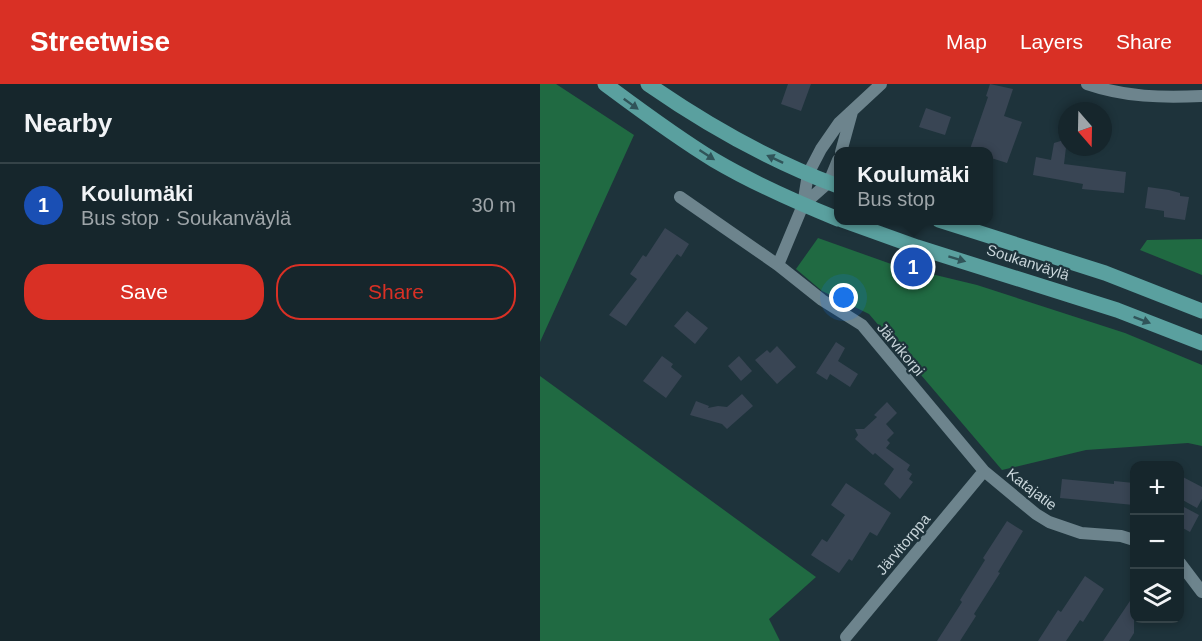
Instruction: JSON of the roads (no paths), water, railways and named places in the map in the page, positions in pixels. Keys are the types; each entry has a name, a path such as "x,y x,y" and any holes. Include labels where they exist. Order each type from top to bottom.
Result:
{"main road":[{"name":"Soukanväylä","path":"604,84 714,160 803,205 834,218"},
{"path":"648,84 681,108 733,138 833,184"},
{"name":"Soukanväylä","path":"854,225 1117,310 1202,343"},
{"name":"Soukanväylä","path":"955,225 1105,273 1202,311"}],"street":[{"path":"778,265 803,205 808,174 821,148 839,123 881,84"},
{"path":"1087,84 1105,90 1155,98 1202,96"},
{"path":"842,147 852,112"},
{"path":"803,205 833,184"},
{"name":"Järvikorpi","path":"680,197 778,265 822,300 862,325 984,471"},
{"name":"Katajatie","path":"984,471 1049,522 1081,533 1130,539"},
{"name":"Järvitorppa","path":"846,637 984,471"},
{"path":"1184,569 1202,592"}],"place":[{"name":"Koulumäki","path":"913,267"}]}
